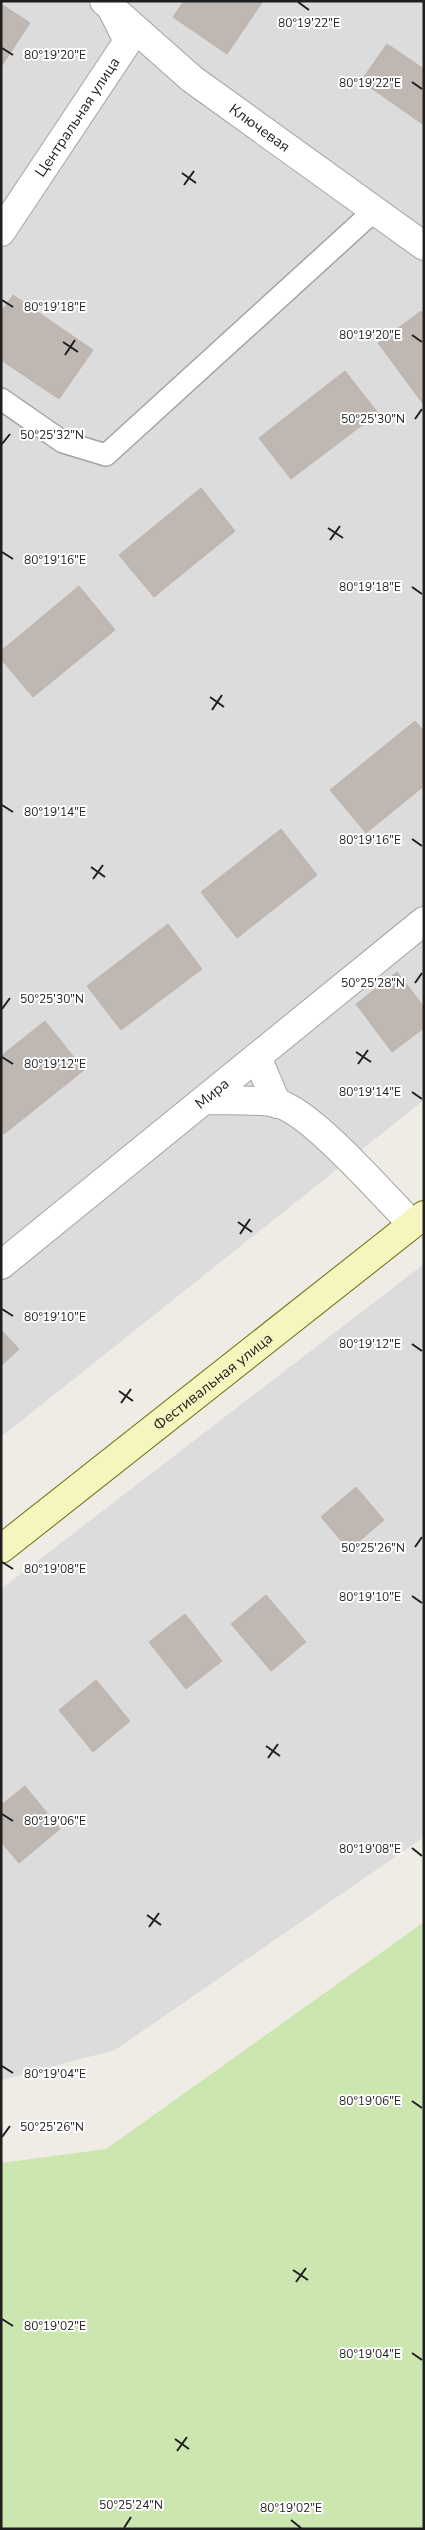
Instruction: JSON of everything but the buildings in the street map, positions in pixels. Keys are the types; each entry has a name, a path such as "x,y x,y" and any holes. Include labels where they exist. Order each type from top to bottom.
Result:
{"street":[{"name":"Ключевая","path":"109,3 192,79 424,246"},
{"name":"Центральная улица","path":"1,232 128,42 109,3"},
{"name":"Мира","path":"1,1265 424,921"},
{"path":"257,1057 277,1104"},
{"path":"204,1100 277,1104 316,1127 418,1220"},
{"name":"Фестивальная улица","path":"1,1549 418,1220"}],"lane":[{"path":"1,399 63,442 106,455 375,210"}],"shaded area":[{"path":"1,1 424,1 424,1100 1,1437"},
{"path":"424,1264 424,1837 115,2050 1,2080 1,1589"}],"green space":[{"path":"424,1922 424,2529 1,2529 1,2163 106,2149"}]}
